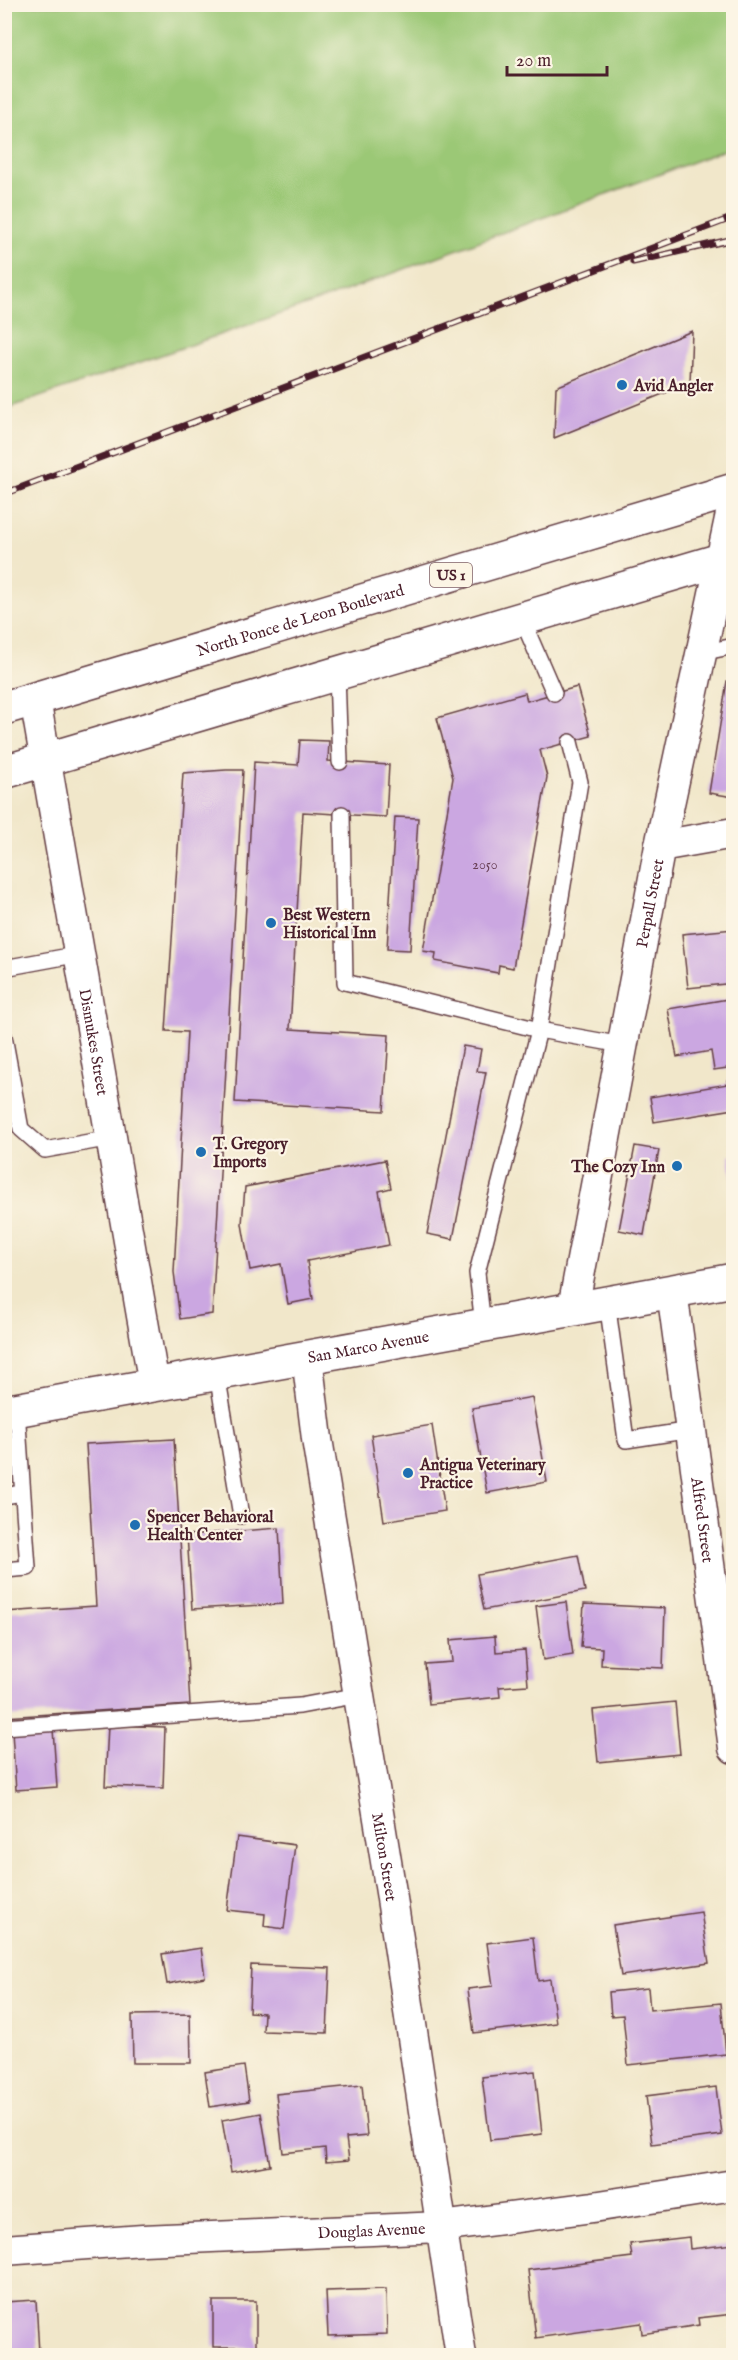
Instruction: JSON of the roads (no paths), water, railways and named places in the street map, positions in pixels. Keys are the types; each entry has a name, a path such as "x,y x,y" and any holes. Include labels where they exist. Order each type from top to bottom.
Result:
{"main road":[{"name":"North Ponce de Leon Boulevard","path":"4,708 734,490"},
{"path":"4,772 727,558"},
{"name":"San Marco Avenue","path":"11,1411 734,1280"}],"street":[{"name":"Perpall Street","path":"573,1308 660,846 701,653 727,558 734,500"},
{"name":"Dismukes Street","path":"35,699 154,1385"},
{"path":"660,846 734,833"},
{"name":"Alfred Street","path":"672,1291 734,1748"},
{"name":"Milton Street","path":"307,1357 461,2355"},
{"name":"Douglas Avenue","path":"4,2250 143,2240 441,2227 734,2185"}],"lane":[{"path":"522,619 554,693"},
{"path":"701,653 734,646"},
{"path":"337,674 340,762"},
{"path":"483,1324 477,1273 539,1030 580,782 570,742"},
{"path":"342,814 345,982 539,1030 622,1045"},
{"path":"4,968 80,954"},
{"path":"4,1035 21,1129 45,1150 111,1138"},
{"path":"608,1302 626,1440 691,1430"},
{"path":"217,1374 241,1516"},
{"path":"4,1570 28,1568 22,1493 11,1411"},
{"path":"4,1496 22,1493"},
{"path":"4,1727 300,1706 359,1695"}],"railway":[{"path":"4,494 734,217"},
{"path":"633,262 734,239"}],"place":[{"name":"Avid Angler","path":"622,385"},
{"name":"Best Western Historical Inn","path":"271,923"},
{"name":"T. Gregory Imports","path":"201,1152"},
{"name":"The Cozy Inn","path":"677,1166"},
{"name":"Antigua Veterinary Practice","path":"408,1473"},
{"name":"Spencer Behavioral Health Center","path":"135,1525"}]}
